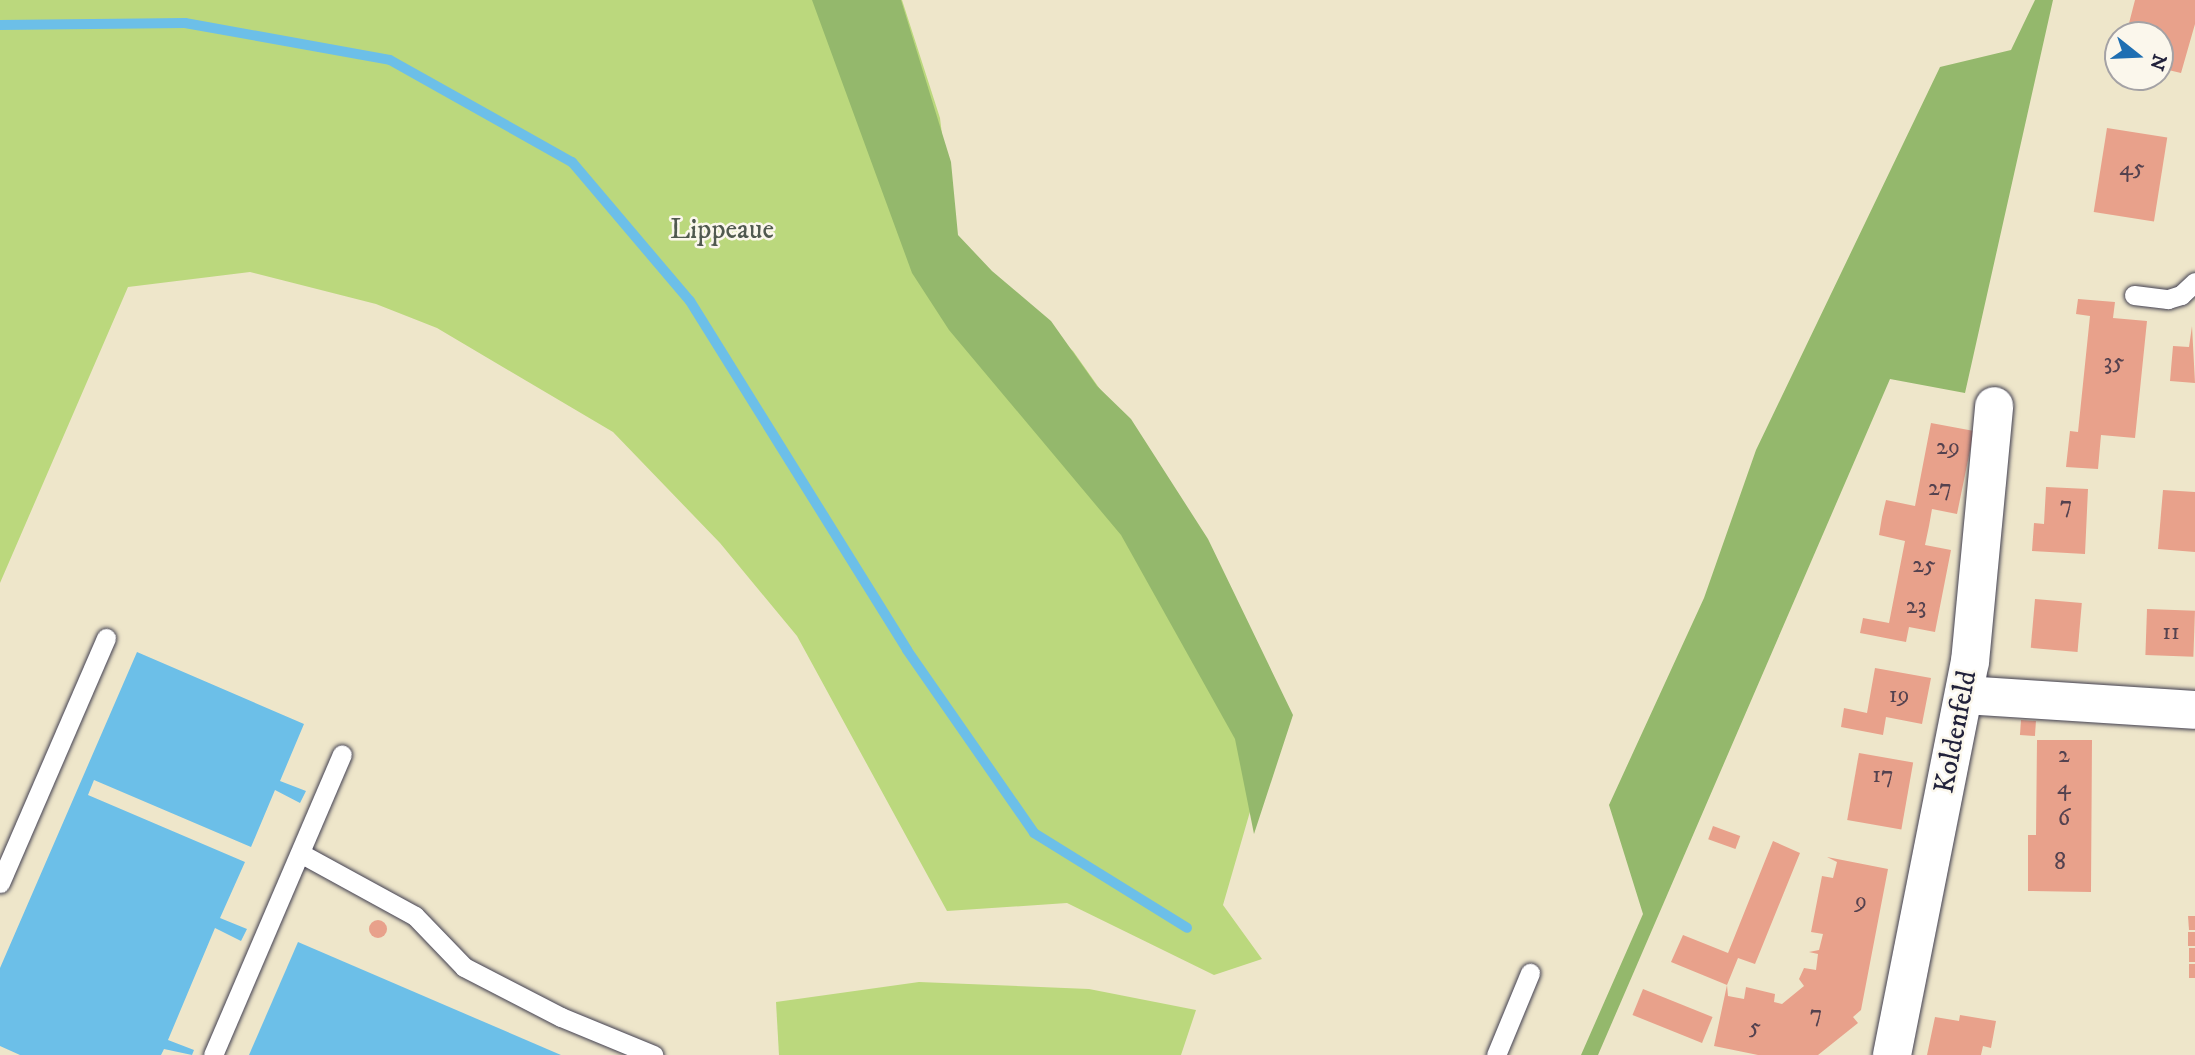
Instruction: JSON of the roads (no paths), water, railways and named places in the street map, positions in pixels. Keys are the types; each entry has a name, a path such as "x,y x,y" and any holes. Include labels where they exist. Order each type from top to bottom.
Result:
{"street":[{"name":"Koldenfeld","path":"1892,1055 1964,695 1984,545 1994,406"},
{"path":"1964,695 2195,710"}],"lane":[{"path":"2134,295 2168,299 2195,282"},
{"path":"0,883 106,638"},
{"path":"213,1055 342,754"},
{"path":"300,853 415,916 464,967 561,1017 653,1055"},
{"path":"1496,1055 1530,973"}],"water":[{"path":"137,652 304,724 280,781 306,791 300,803 275,790 251,847 94,780 88,795 245,862 220,918 247,929 241,941 215,928 168,1040 194,1050 192,1055 164,1049 161,1055 20,1055 0,1046 0,968"},
{"path":"298,942 561,1055 249,1055"}],"waterway":[{"path":"0,25 185,23 390,60 572,162 690,301 907,650 1034,833 1187,928"}],"park label":[{"name":"Lippeaue","path":"722,230"}]}
